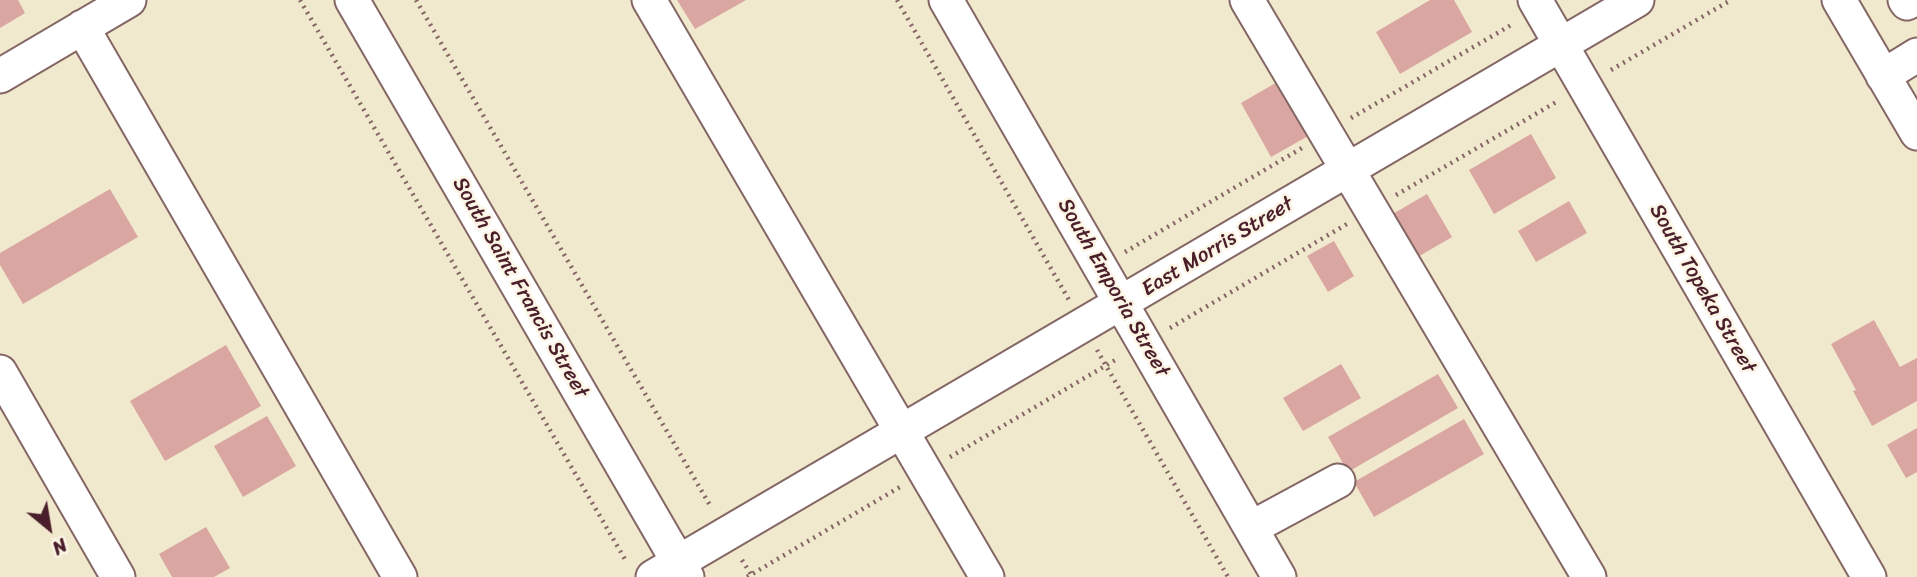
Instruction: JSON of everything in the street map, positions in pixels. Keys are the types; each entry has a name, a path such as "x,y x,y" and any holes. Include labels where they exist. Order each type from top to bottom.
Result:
{"street":[{"path":"0,76 129,0"},
{"name":"South Saint Francis Street","path":"352,0 662,570"},
{"path":"649,0 987,577"},
{"name":"South Emporia Street","path":"946,0 1279,577"},
{"path":"1247,0 1589,577"},
{"name":"South Topeka Street","path":"1535,0 1870,577"},
{"name":"East Morris Street","path":"662,570 1637,0"},
{"path":"1839,0 1917,133"},
{"path":"82,27 400,577"},
{"path":"1883,76 1917,55"},
{"path":"0,372 118,577"},
{"path":"1251,528 1338,481"}],"path":[{"path":"300,0 662,570"},
{"path":"416,0 750,576 1731,0"},
{"path":"897,0 1228,577"}],"building":[{"path":"0,0 18,0 25,13 0,28"},
{"path":"677,0 746,0 695,29"},
{"path":"1430,0 1454,0 1472,32 1400,74 1376,32"},
{"path":"1279,81 1310,135 1271,157 1241,103"},
{"path":"1531,134 1556,178 1494,214 1469,170"},
{"path":"110,189 138,237 23,304 0,265 0,253"},
{"path":"1427,194 1452,237 1416,258 1391,215"},
{"path":"1569,201 1587,233 1536,262 1518,231"},
{"path":"1334,241 1354,276 1328,292 1307,256"},
{"path":"1874,320 1900,367 1917,358 1917,401 1872,426 1831,344"},
{"path":"226,345 261,406 165,461 130,401"},
{"path":"1341,364 1361,398 1303,431 1283,398"},
{"path":"1438,374 1458,408 1348,472 1328,437"},
{"path":"267,416 296,466 243,497 214,446"},
{"path":"1464,419 1484,454 1374,517 1354,482"},
{"path":"1917,428 1917,472 1906,478 1887,445"},
{"path":"206,527 230,568 214,577 172,577 159,554"}]}
